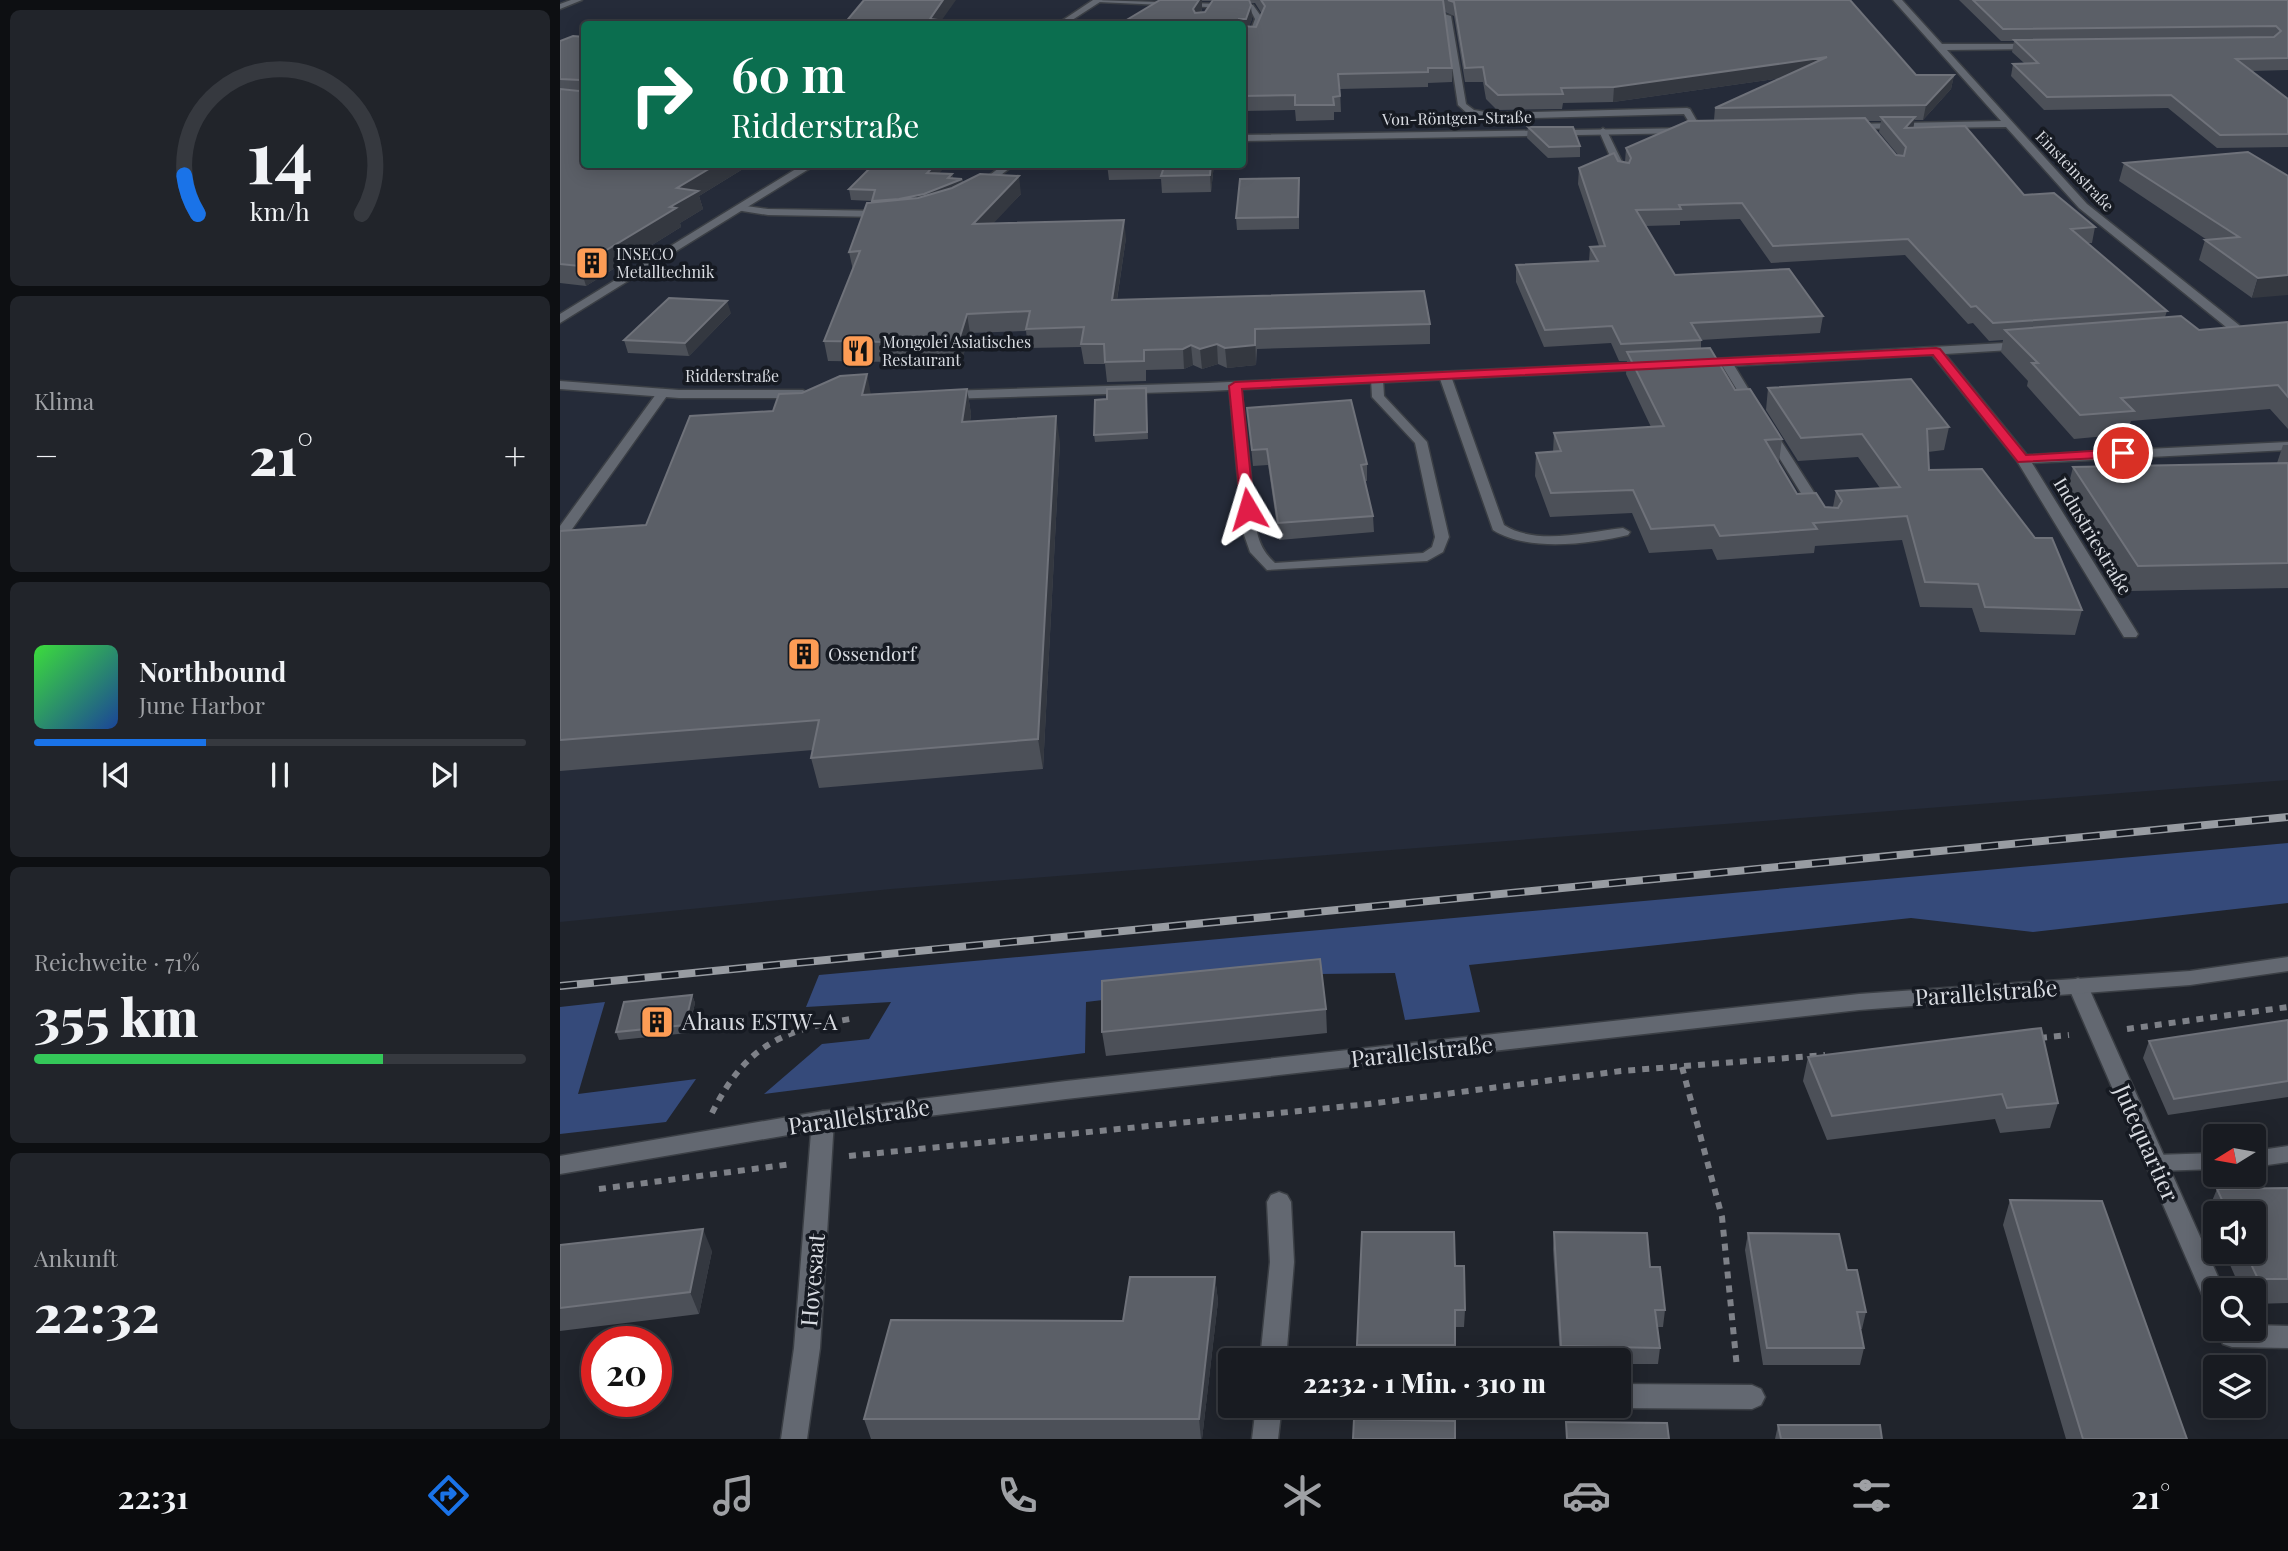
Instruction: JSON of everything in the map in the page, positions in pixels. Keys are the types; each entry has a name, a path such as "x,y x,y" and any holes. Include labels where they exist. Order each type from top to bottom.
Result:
{"street":[{"path":"1065,21 1099,0"},
{"name":"Einsteinstraße","path":"1897,0 2083,206 2235,328"},
{"path":"1940,47 2050,46"},
{"path":"1839,127 2008,124"},
{"name":"Von-Röntgen-Straße","path":"1246,138 1704,130"},
{"path":"560,319 805,168"},
{"path":"1685,365 2032,345"},
{"name":"Industriestraße","path":"1936,351 2023,459 2130,634"},
{"path":"936,395 1235,386 1658,366"},
{"name":"Ridderstraße","path":"560,385 663,393 815,394"},
{"name":"Industriestraße","path":"2023,459 2288,446"},
{"name":"Parallelstraße","path":"560,1165 823,1119 1859,1002 2190,978 2288,964"},
{"name":"Jutequartier","path":"2078,986 2207,1278"},
{"name":"Hovesaat","path":"794,1439 807,1348 823,1119"},
{"path":"1274,1348 1282,1262 1279,1202"},
{"path":"2266,1336 2288,1336"},
{"path":"1631,1396 1746,1397"},
{"path":"1265,1439 1267,1418"}],"lane":[{"path":"560,8 578,0"},
{"path":"1099,0 1253,7 1259,19 1252,37 1246,37"},
{"path":"1206,16 1211,7"},
{"path":"1447,16 1462,105 1471,112 1490,116 1687,111 1704,130"},
{"path":"1867,127 1875,136"},
{"path":"1603,131 1623,174"},
{"path":"974,190 1005,168"},
{"path":"739,208 768,212 896,214"},
{"path":"1726,362 1829,526"},
{"path":"1445,376 1498,527 1506,534 1528,540 1623,532"},
{"path":"1235,386 1250,532 1255,551 1264,562 1272,567 1427,557 1438,549 1442,537 1421,442 1378,397 1377,379"},
{"path":"560,536 663,393"},
{"path":"2266,1157 2288,1154"},
{"path":"2156,1163 2203,1161"}],"path":[{"path":"2028,1039 2097,1033 2288,1007"},
{"path":"699,1142 724,1084 752,1054 780,1034 807,1025 850,1019"},
{"path":"588,1191 985,1140 1369,1104 1621,1071 1834,1054"},
{"path":"1682,1066 1721,1217 1746,1397"}],"shaded area":[{"path":"560,0 2288,0 2288,780 891,889 560,922"},
{"path":"2288,843 2288,903 2033,932 1911,918 1469,965 1480,1012 1405,1020 1395,973 1320,974 1086,1002 1085,1053 764,1094 822,1044 869,1039 891,1002 806,1007 819,975"},
{"path":"605,1002 578,1094 696,1079 666,1122 560,1134 560,1007"}],"building":[{"path":"864,0 943,0 930,19 946,21 846,21"},
{"path":"1160,0 1199,0 1193,9 1195,13 1205,12 1213,0 1249,0 1251,5 1246,19 1239,21 1125,21"},
{"path":"1261,0 1443,0 1452,68 1428,68 1428,72 1338,74 1340,96 1333,97 1334,105 1295,105 1295,95 1246,96 1246,26 1256,27 1265,6"},
{"path":"1448,0 1850,0 1916,75 1954,75 1926,105 1715,108 1827,57 1614,87 1561,88 1563,94 1498,95 1486,84 1483,67 1465,68 1454,2"},
{"path":"1973,0 2288,0 2288,58 2236,59 2288,99 2288,134 2220,135 2171,95 2047,97 2013,64 2038,63 2014,40 2274,37 2281,31 2276,26 2003,29"},
{"path":"573,36 581,37 581,84 580,80 560,79 560,41"},
{"path":"560,89 581,89 581,168 710,168 677,188 698,191 670,207 676,208 580,266 560,264"},
{"path":"1881,117 1915,117 1905,128 1965,126 2024,195 2054,193 2095,227 2071,229 2167,311 1993,323 1976,306 1971,307 1908,239 1773,246 1742,203 1679,205 1681,209 1636,210 1675,275 1789,269 1823,316 1691,323 1701,340 1621,344 1612,326 1545,330 1516,265 1598,261 1590,247 1605,246 1579,168 1614,153 1618,161 1629,163 1631,158 1626,148 1688,121 1865,118 1896,155 1904,156 1906,147"},
{"path":"1528,127 1573,127 1580,146 1549,147"},
{"path":"2248,152 2288,176 2288,275 2258,278 2205,240 2239,237 2124,163"},
{"path":"870,168 932,168 927,173 952,174 948,178 962,179 924,194 899,199 872,201 875,190 849,189"},
{"path":"1164,168 1211,168 1210,175 1161,176"},
{"path":"980,174 1019,176 973,224 1124,220 1112,300 1424,291 1430,324 1255,329 1255,345 1225,348 1217,344 1200,349 1191,345 1183,349 1144,350 1144,361 1105,362 1104,344 1081,344 1084,327 1026,329 1030,311 967,314 958,343 824,341 860,251 849,252 867,203 918,198 952,188"},
{"path":"1299,178 1298,217 1236,218 1240,179"},
{"path":"669,298 727,301 685,343 624,340"},
{"path":"2181,316 2199,330 2288,322 2288,397 2278,385 2121,398 2134,411 2080,415 2032,363 2038,363 2005,330"},
{"path":"1710,348 1735,390 1750,389 1782,439 1765,440 1797,494 1816,493 1825,507 1838,508 1842,501 1836,491 1900,487 1862,434 1801,438 1768,388 1911,379 1949,427 1927,429 1929,470 1982,469 2035,538 2052,538 2082,610 1985,607 1978,584 1925,582 1907,516 1813,523 1817,529 1720,536 1714,525 1651,529 1633,490 1551,493 1536,453 1561,451 1554,433 1664,426 1627,352"},
{"name":"Ossendorf","path":"867,374 862,395 967,389 962,422 1056,416 1038,739 811,758 819,720 560,740 560,531 646,525 690,416 773,411 779,394 802,393 840,376"},
{"path":"1146,388 1147,432 1094,435 1095,400 1107,399 1107,389"},
{"path":"1351,400 1367,464 1361,465 1373,516 1278,523 1267,449 1252,450 1247,408"},
{"path":"2288,463 2288,563 2138,566 2073,467"},
{"path":"1320,959 1326,1009 1102,1032 1102,981"},
{"name":"Ahaus ESTW-A","path":"692,995 685,1025 616,1032 624,1002"},
{"path":"2288,1020 2288,1081 2174,1099 2149,1041"},
{"path":"2041,1028 2058,1103 2007,1108 2002,1094 1832,1116 1808,1057"},
{"path":"2288,1188 2288,1279 2258,1278 2251,1264 2266,1264 2266,1201 2222,1201 2217,1189"},
{"path":"2010,1200 2102,1201 2187,1439 2083,1439"},
{"path":"703,1229 690,1292 560,1308 560,1245"},
{"path":"1362,1232 1454,1232 1455,1266 1464,1266 1465,1310 1455,1310 1455,1345 1357,1345"},
{"path":"1554,1232 1647,1233 1650,1267 1660,1267 1665,1310 1655,1310 1660,1348 1561,1346"},
{"path":"1748,1233 1839,1234 1847,1270 1857,1270 1866,1312 1857,1312 1864,1348 1767,1348"},
{"path":"1130,1277 1215,1277 1199,1419 864,1419 891,1320 1123,1321"},
{"path":"1354,1419 1455,1421 1455,1439 1353,1439"},
{"path":"1566,1422 1667,1423 1669,1439 1567,1439"},
{"path":"1778,1425 1880,1425 1882,1439 1781,1439"}],"railway":[{"path":"560,986 2288,817"}],"place":[{"name":"INSECO Metalltechnik","path":"592,263"},
{"name":"Mongolei Asiatisches Restaurant","path":"858,351"},
{"name":"Ossendorf","path":"804,654"},
{"name":"Ahaus ESTW-A","path":"657,1022"}],"route":[{"path":"1248,509 1235,386 1936,351 2023,459 2123,453"}]}
